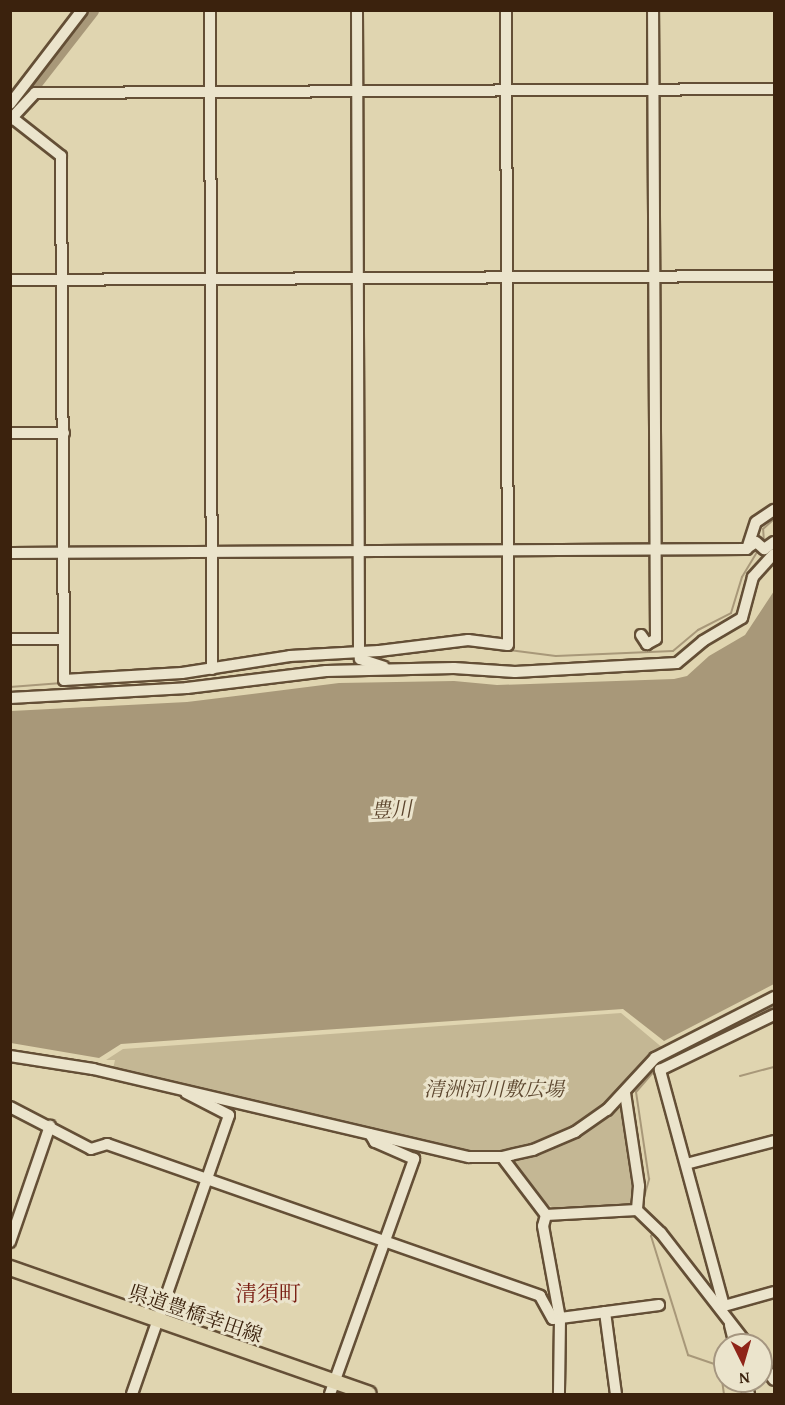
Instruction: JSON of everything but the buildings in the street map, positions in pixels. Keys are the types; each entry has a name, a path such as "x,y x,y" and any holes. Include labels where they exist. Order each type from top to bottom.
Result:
{"main road":[{"name":"県道豊橋幸田線","path":"10,1268 157,1320 332,1388 369,1395"}],"street":[{"path":"10,104 82,10"},
{"path":"210,10 212,669"},
{"path":"357,10 360,655"},
{"path":"506,10 506,90 506,278 509,549 508,645 468,640 360,655 290,656 212,669 64,680 61,156 12,118 35,93 506,90 774,89"},
{"path":"641,635 647,644 656,639 653,10"},
{"path":"10,280 774,276"},
{"path":"10,433 64,433"},
{"path":"747,549 756,522 774,510"},
{"path":"10,553 747,549 756,542 761,547 774,542"},
{"path":"10,698 187,688 326,671 453,668 515,672 677,663 703,641 742,618 753,577 774,554"},
{"path":"10,639 63,639"},
{"path":"360,655 384,666 385,670"},
{"path":"10,1056 83,1067 469,1157 502,1157 533,1150 575,1132 625,1093 655,1058 774,997"},
{"path":"721,1306 660,1070 774,1015"},
{"path":"132,1395 229,1115 188,1097 184,1090"},
{"path":"625,1093 639,1186 637,1210"},
{"path":"10,1107 91,1149 107,1144 540,1296 553,1320 659,1305"},
{"path":"10,1242 50,1126"},
{"path":"332,1388 414,1159 375,1142 370,1134"},
{"path":"686,1164 774,1141"},
{"path":"502,1157 546,1215"},
{"path":"546,1215 637,1210 661,1233 721,1306 739,1333"},
{"path":"546,1215 543,1227 560,1319 559,1395"},
{"path":"721,1306 774,1292"},
{"path":"605,1312 616,1395"},
{"path":"728,1319 732,1333"}],"green space":[{"name":"清洲河川敷広場","path":"621,1013 664,1049 646,1060 620,1092 585,1124 519,1152 476,1155 113,1069 115,1060 106,1060 123,1049"},
{"name":"清洲河川敷広場","path":"620,1106 636,1185 633,1206 561,1212 543,1202 512,1163 514,1157"}],"water":[{"name":"豊川","path":"774,591 774,984 664,1041 623,1009 121,1044 99,1058 11,1043 11,711 187,702 339,683 454,681 497,685 674,679 687,676 709,656 745,635"}],"waterway":[{"path":"10,114 91,10"},
{"path":"764,542 763,529 774,519"},
{"path":"509,650 556,656 673,651 698,630 731,613 742,577 759,549"},
{"path":"246,668 312,660"},
{"path":"10,687 62,683"},
{"path":"718,1036 774,1007"},
{"path":"740,1076 774,1067"},
{"path":"644,1197 649,1179 636,1092 657,1068"},
{"path":"654,1231 651,1236 688,1355 720,1366 724,1394"}],"district":[{"name":"清須町","path":"268,1294"}]}
